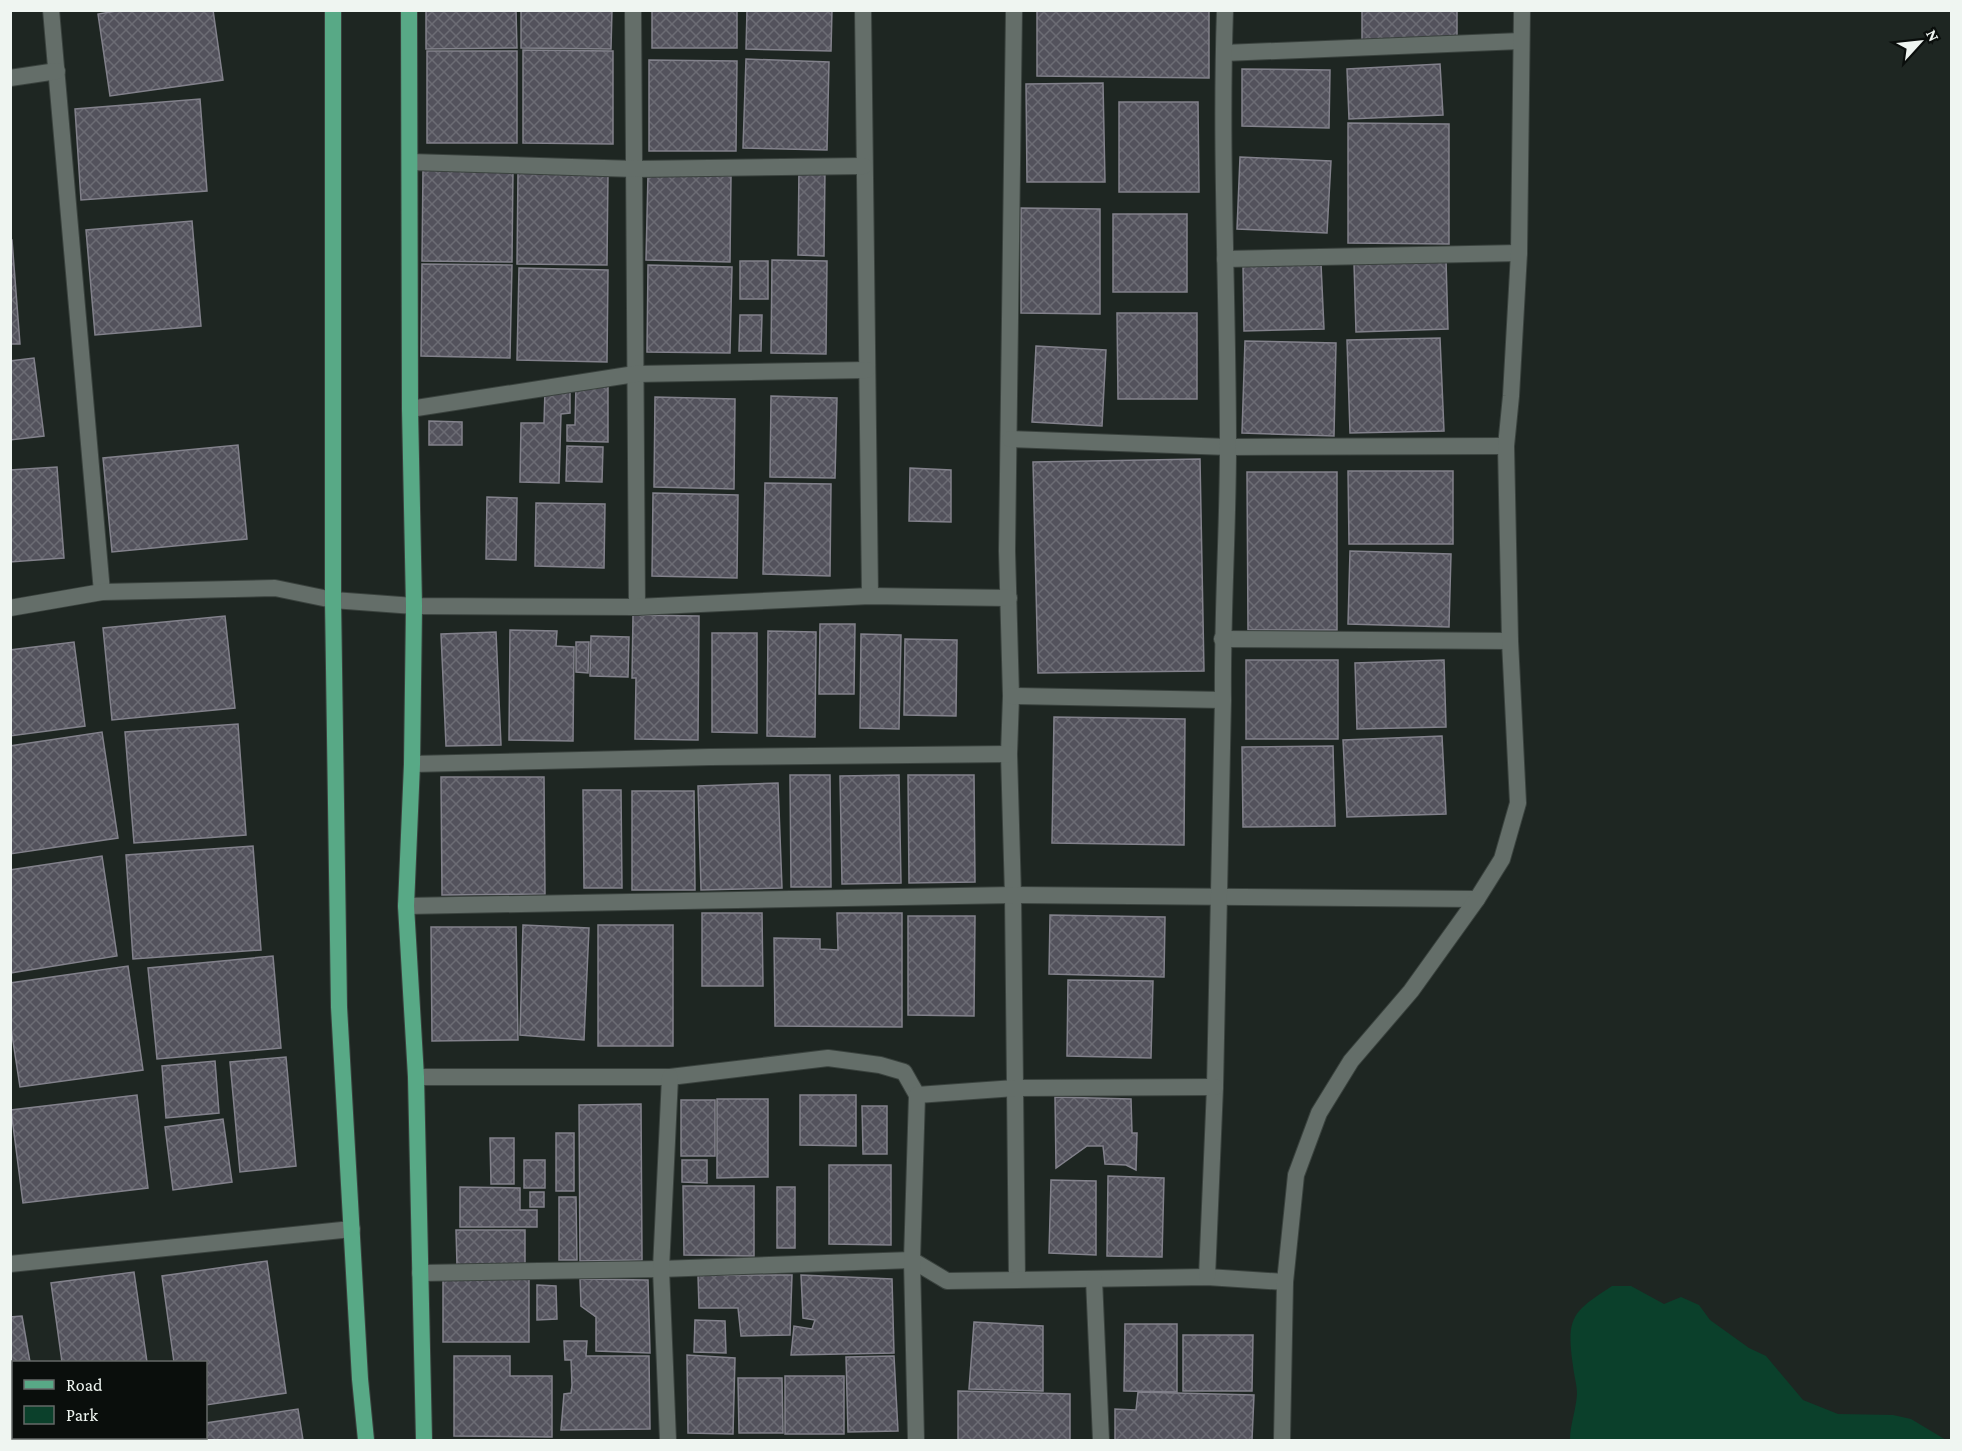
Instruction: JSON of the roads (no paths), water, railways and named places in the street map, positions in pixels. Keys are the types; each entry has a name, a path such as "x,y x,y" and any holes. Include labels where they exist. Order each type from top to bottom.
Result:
{"main road":[{"path":"333,10 333,600 339,1007 366,1440"},
{"path":"409,10 410,409 414,606 412,764 406,906 416,1077 424,1440"}],"street":[{"path":"51,10 102,592"},
{"path":"633,10 637,607"},
{"path":"864,10 870,596"},
{"path":"1014,10 1007,551 1010,598 1009,754 1016,1088 1017,1280"},
{"path":"1206,1277 1215,1087 1223,700 1222,639 1228,447 1225,10"},
{"path":"1282,1440 1285,1282 1296,1176 1319,1113 1351,1061 1411,991 1477,898 1502,859 1518,803 1510,641 1506,446 1519,253 1522,10"},
{"path":"1224,53 1521,41"},
{"path":"10,78 57,71"},
{"path":"410,162 635,169 864,166"},
{"path":"1225,259 1519,253"},
{"path":"410,409 635,374 867,369"},
{"path":"1010,439 1228,447 1506,446"},
{"path":"10,608 102,592 275,588 333,600 414,606 637,607 870,596 1010,598"},
{"path":"1222,639 1510,641"},
{"path":"1011,696 1223,700"},
{"path":"412,764 710,757 1009,754"},
{"path":"406,906 1013,895 1477,898"},
{"path":"416,1077 670,1077 828,1058 880,1065 904,1072 917,1095 912,1260 916,1440"},
{"path":"668,1440 661,1269 670,1077"},
{"path":"917,1095 1016,1088 1215,1087"},
{"path":"10,1264 352,1229"},
{"path":"420,1273 661,1269 912,1260 947,1281 1206,1277 1285,1282"},
{"path":"1094,1279 1101,1440"}]}
